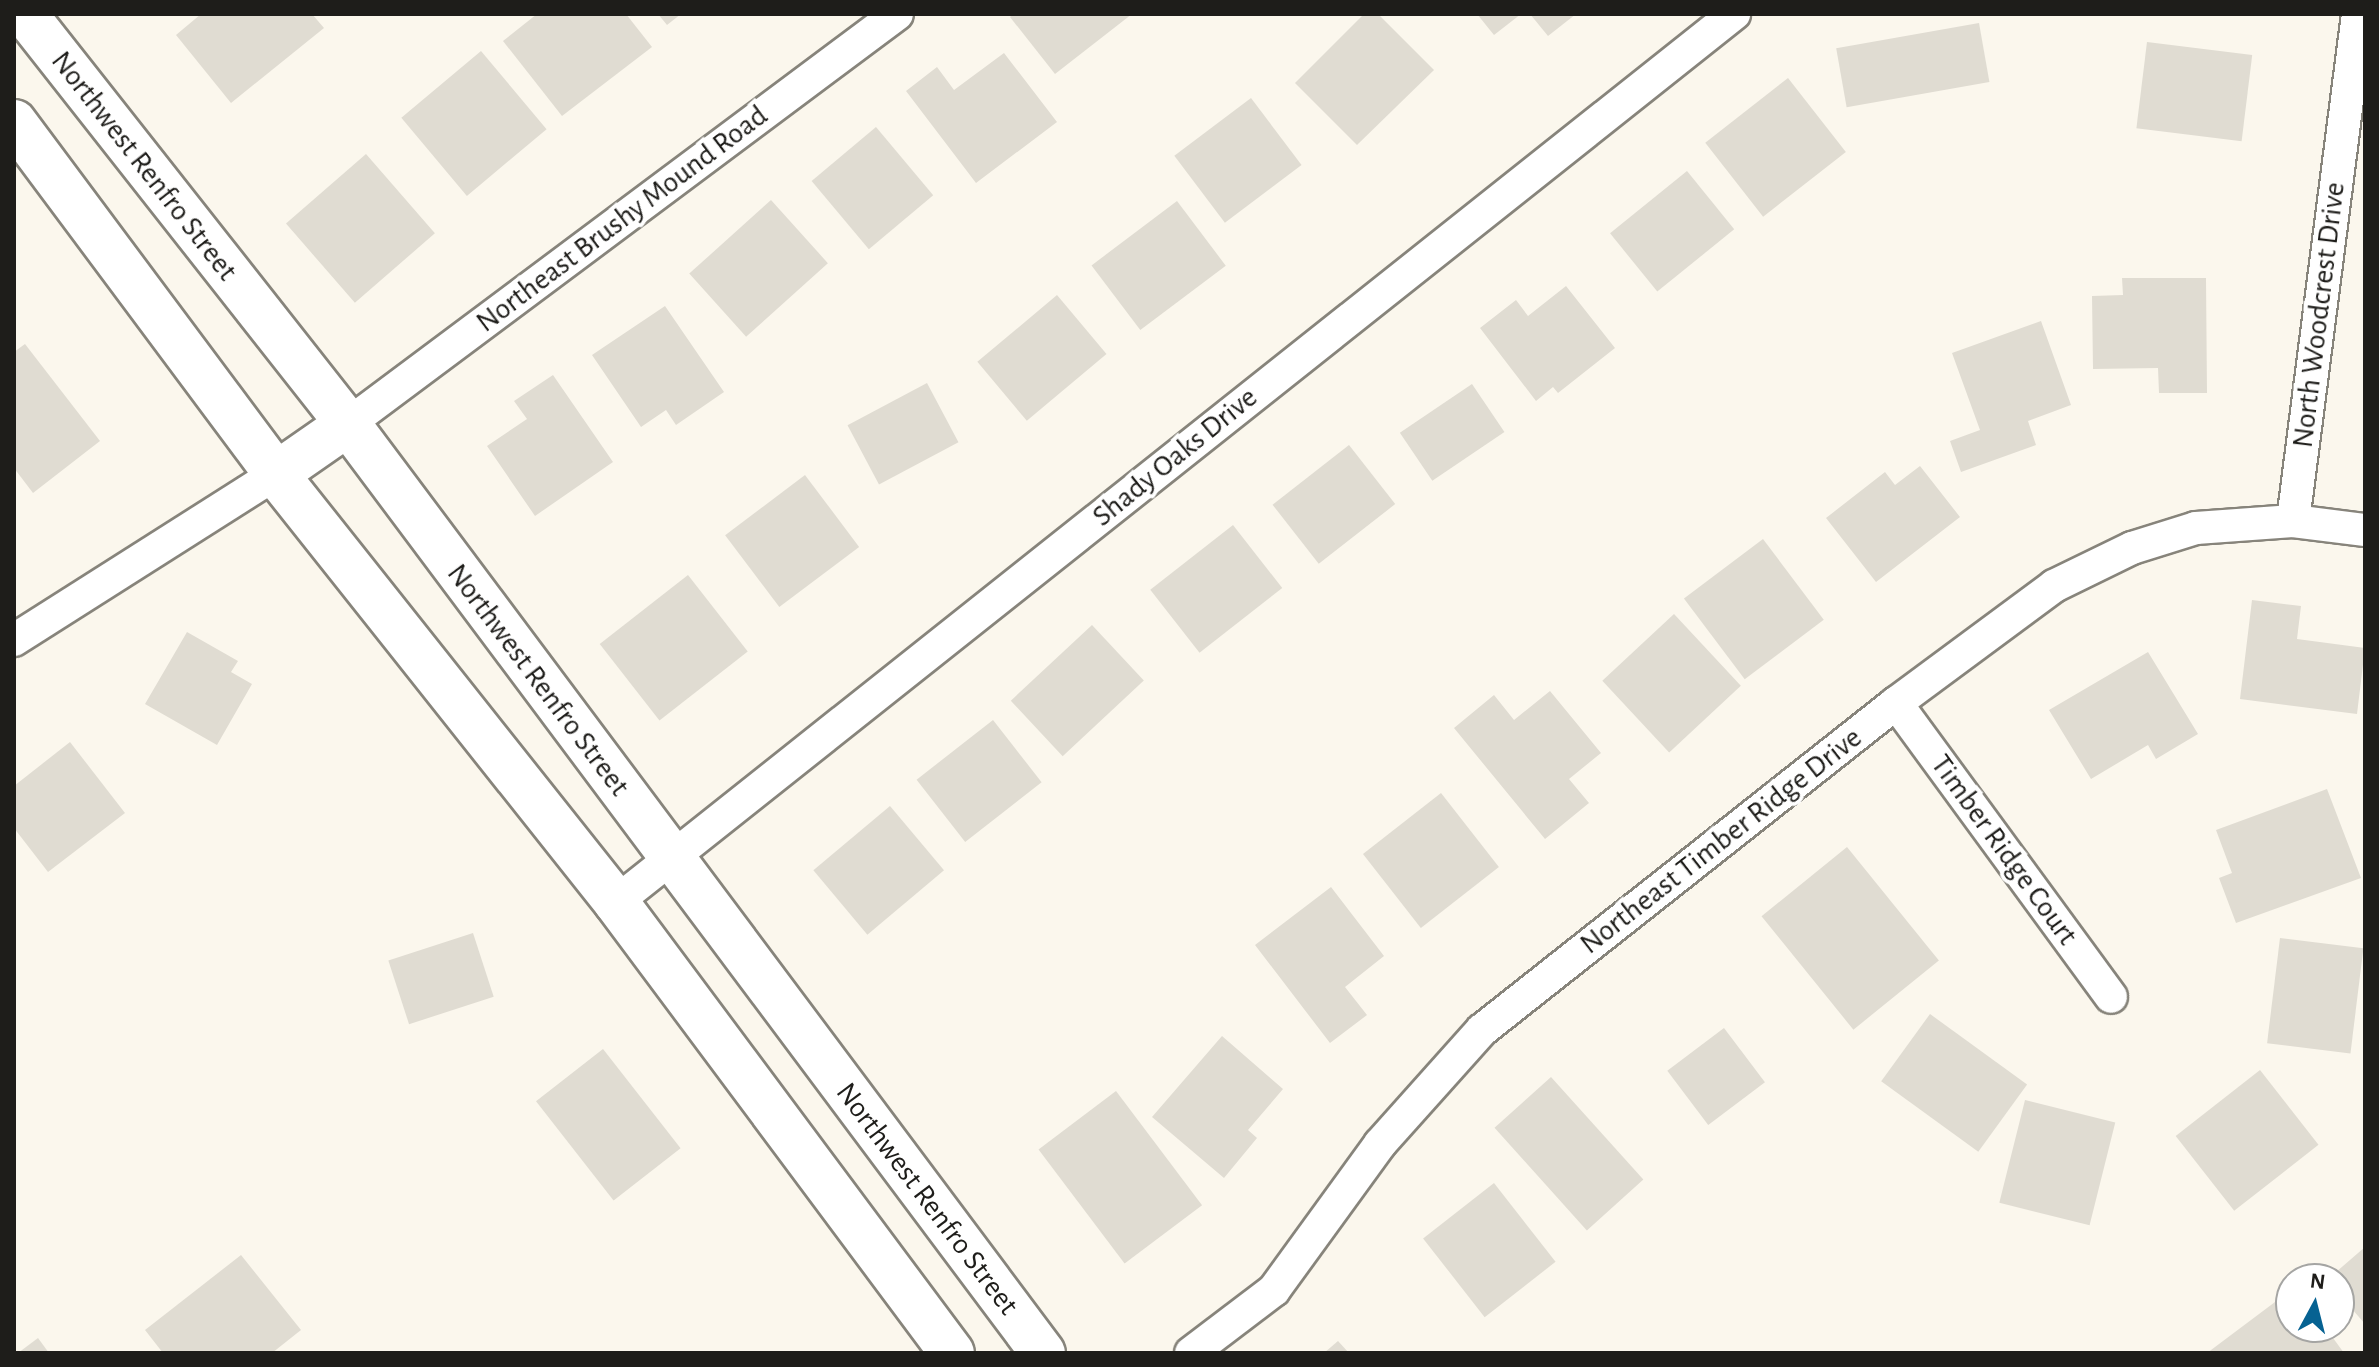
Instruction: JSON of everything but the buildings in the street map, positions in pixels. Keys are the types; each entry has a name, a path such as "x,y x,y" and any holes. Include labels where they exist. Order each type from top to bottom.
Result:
{"main road":[{"name":"Northwest Renfro Street","path":"25,14 348,424 1043,1353"},
{"path":"14,122 276,474 616,902 952,1353"},
{"path":"276,474 348,424"}],"street":[{"name":"Northeast Brushy Mound Road","path":"348,424 897,14"},
{"name":"Shady Oaks Drive","path":"616,902 1734,14"},
{"name":"North Woodcrest Drive","path":"2293,521 2358,14"},
{"path":"14,640 276,474"},
{"name":"Northeast Timber Ridge Drive","path":"1191,1353 1274,1290 1380,1144 1482,1030 1896,703 2054,586 2132,548 2196,528 2293,521 2365,530"},
{"name":"Timber Ridge Court","path":"1896,703 2111,997"}]}
